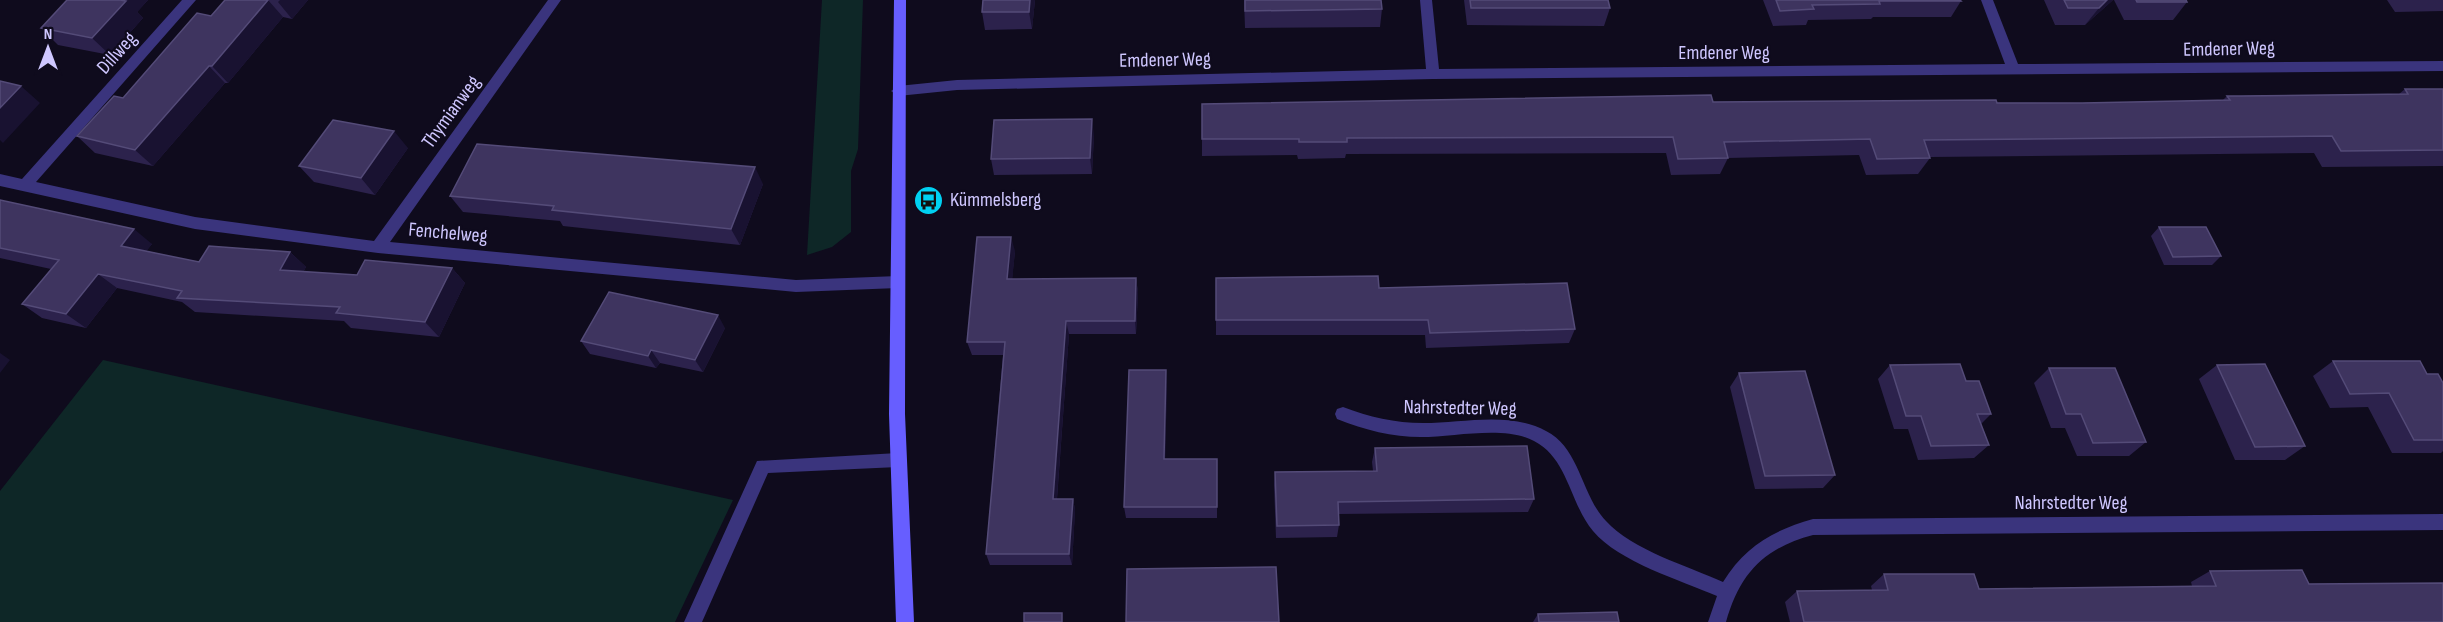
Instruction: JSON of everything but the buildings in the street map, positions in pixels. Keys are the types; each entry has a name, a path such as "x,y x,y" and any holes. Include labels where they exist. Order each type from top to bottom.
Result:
{"main road":[{"path":"900,0 898,460 905,622"}],"street":[{"name":"Dillweg","path":"25,185 190,0"},
{"name":"Thymianweg","path":"378,247 555,0"},
{"path":"1426,0 1433,74"},
{"path":"1987,0 2014,70"},
{"name":"Emdener Weg","path":"898,91 957,85 1433,74 2443,66"},
{"name":"Fenchelweg","path":"0,180 195,223 378,247 796,286 898,282"},
{"name":"Nahrstedter Weg","path":"1343,414 1388,428 1421,430 1513,428 1541,436 1561,454 1590,514 1610,537 1726,591"},
{"path":"693,622 763,466 898,460"},
{"name":"Nahrstedter Weg","path":"1717,622 1726,591 1743,564 1766,543 1796,530 1828,525 2443,522"}],"green space":[{"path":"822,0 863,0 858,149 851,171 851,232 832,247 807,255"},
{"path":"103,360 733,500 675,622 0,622 0,491"}],"place":[{"name":"Kümmelsberg","path":"929,200"}]}
